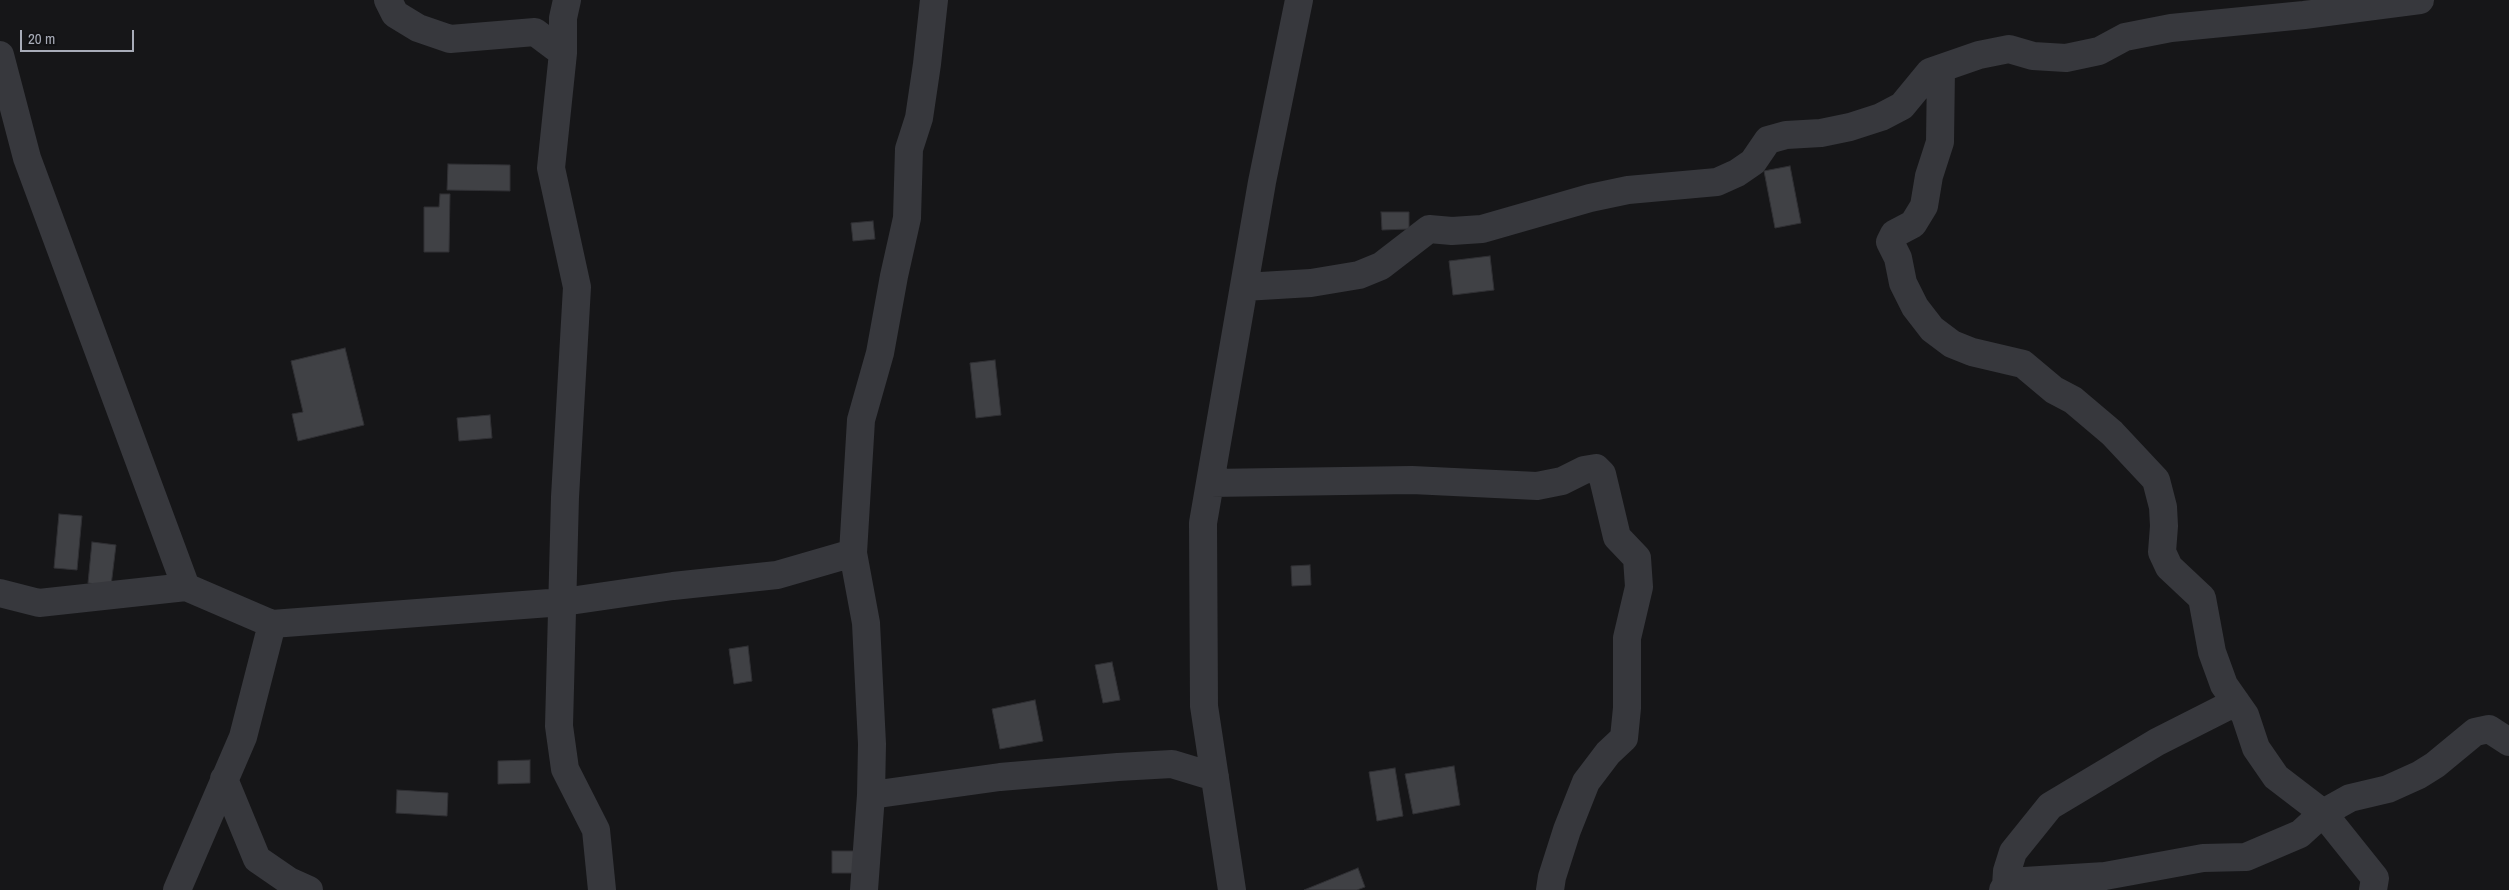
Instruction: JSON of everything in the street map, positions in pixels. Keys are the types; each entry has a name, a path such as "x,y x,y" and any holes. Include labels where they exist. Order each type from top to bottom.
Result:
{"street":[{"path":"388,0 395,14 418,28 450,39 535,32 563,53"},
{"path":"567,0 563,18 563,53 551,168 577,287 564,497 559,726 565,769 596,830 602,890"},
{"path":"864,890 871,795 866,622 853,553 862,420 880,354 907,218 909,149 919,118 934,0"},
{"path":"1232,890 1204,706 1202,523 1244,287 1299,0"},
{"path":"1244,287 1312,283 1359,275 1381,266 1429,229 1452,231 1482,229 1619,192 1717,182 1737,173 1752,162 1768,140 1786,135 1821,133 1850,127 1888,113 1902,106 1930,72 1979,55 2009,49 2033,56 2066,58 2099,51 2125,37 2171,28 2304,15 2420,0"},
{"path":"0,55 27,158 186,587"},
{"path":"1940,69 1940,142 1929,176 1924,206 1913,224 1894,234 1890,242 1898,258 1903,283 1915,307 1932,329 1952,344 1972,352 2023,364 2054,390 2094,415 2138,458 2156,480 2163,507 2162,552 2169,567 2202,598 2212,652 2224,685 2245,715 2256,748 2276,777 2322,814 2375,878 2374,890"},
{"path":"1210,483 1412,480 1537,486 1562,480 1584,470 1596,468 1602,474 1617,537 1637,558 1639,587 1627,638 1624,738 1608,753 1586,782 1564,840 1552,876 1550,890"},
{"path":"0,593 39,603 186,587 272,624 563,602 674,586 777,575 853,553"},
{"path":"177,890 243,736 272,624"},
{"path":"2236,702 2157,742 2050,806 2013,852 2007,871 2005,888 2024,882 2105,876 2203,858 2246,858 2300,834 2322,814 2350,798 2388,789 2419,775 2435,765 2475,732 2489,729 2509,742"},
{"path":"871,795 949,786 1000,777 1172,764 1215,777"},
{"path":"224,779 257,859 289,881 308,890"}],"building":[{"path":"448,164 510,165 510,191 447,190"},
{"path":"1790,166 1801,223 1775,228 1764,171"},
{"path":"440,194 450,194 449,252 424,252 424,207 439,207"},
{"path":"1381,212 1409,212 1409,229 1382,230"},
{"path":"873,221 875,239 853,241 851,223"},
{"path":"1490,256 1494,290 1453,295 1449,261"},
{"path":"345,348 364,425 298,441 292,414 303,412 291,361"},
{"path":"995,360 1001,415 976,418 970,363"},
{"path":"490,415 492,438 459,441 457,418"},
{"path":"59,514 82,516 77,570 54,568"},
{"path":"92,542 116,545 111,586 88,583"},
{"path":"1310,565 1311,585 1292,586 1291,566"},
{"path":"748,646 752,681 734,684 729,649"},
{"path":"1112,662 1120,700 1103,703 1095,665"},
{"path":"1035,700 1043,741 1000,749 992,709"},
{"path":"530,760 530,783 498,784 498,761"},
{"path":"1454,766 1460,805 1413,814 1405,774"},
{"path":"1395,768 1403,816 1377,821 1369,772"},
{"path":"397,790 448,793 447,816 396,813"},
{"path":"832,851 856,851 857,873 832,873"},
{"path":"1358,868 1365,887 1357,890 1304,890"}]}
